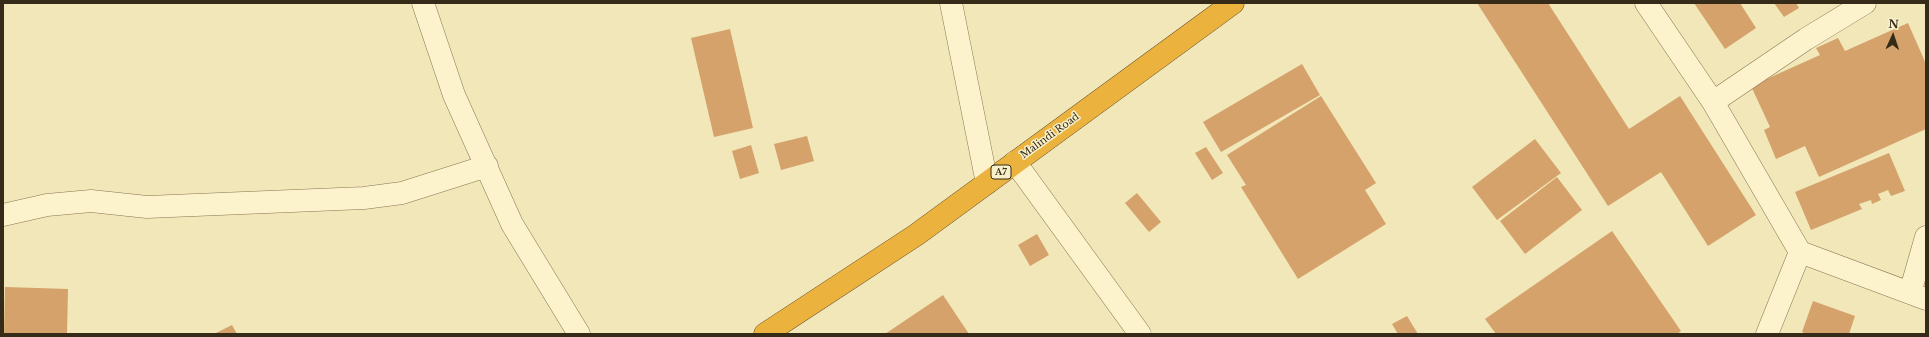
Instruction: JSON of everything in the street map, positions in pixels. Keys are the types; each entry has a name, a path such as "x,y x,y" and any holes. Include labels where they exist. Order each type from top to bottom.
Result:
{"highway":[{"name":"Malindi Road","path":"765,334 916,235 1233,3"}],"street":[{"path":"423,3 454,95 512,224 579,334"},
{"path":"951,3 987,183"},
{"path":"1646,3 1713,102 1800,252 1918,296 1926,237"},
{"path":"1713,102 1806,39 1865,3"},
{"path":"1015,162 1140,334"},
{"path":"3,215 47,205 91,201 147,207 364,198 402,193 487,166"},
{"path":"1767,334 1800,252"}],"building":[{"path":"1477,3 1548,3 1629,129 1680,96 1756,215 1708,246 1661,172 1608,206"},
{"path":"1694,3 1740,3 1756,28 1725,49"},
{"path":"1774,3 1796,3 1799,8 1784,17"},
{"path":"1908,23 1926,64 1926,129 1819,177 1805,146 1776,159 1764,130 1770,127 1751,86 1820,55 1816,48 1838,38 1845,51"},
{"path":"730,29 753,128 714,137 691,38"},
{"path":"1302,64 1320,95 1221,152 1203,122"},
{"path":"1321,96 1376,183 1365,190 1386,224 1298,279 1241,187 1246,185 1227,155"},
{"path":"807,136 814,161 781,170 774,144"},
{"path":"1535,139 1561,173 1497,220 1472,187"},
{"path":"751,145 759,173 740,179 732,151"},
{"path":"1206,147 1223,173 1212,180 1195,153"},
{"path":"1889,153 1905,191 1891,196 1888,190 1878,194 1881,200 1872,204 1871,200 1859,204 1862,209 1811,230 1795,192"},
{"path":"1557,177 1582,210 1525,254 1500,221"},
{"path":"1137,193 1161,222 1149,232 1125,203"},
{"path":"1612,231 1681,331 1677,334 1496,334 1485,319"},
{"path":"1037,234 1049,255 1030,266 1018,245"},
{"path":"5,287 68,289 67,334 4,334"},
{"path":"943,295 969,334 885,334"},
{"path":"1813,301 1855,316 1849,334 1807,334 1802,332"},
{"path":"1407,316 1418,334 1398,334 1392,324"},
{"path":"232,325 237,334 214,334"}]}
